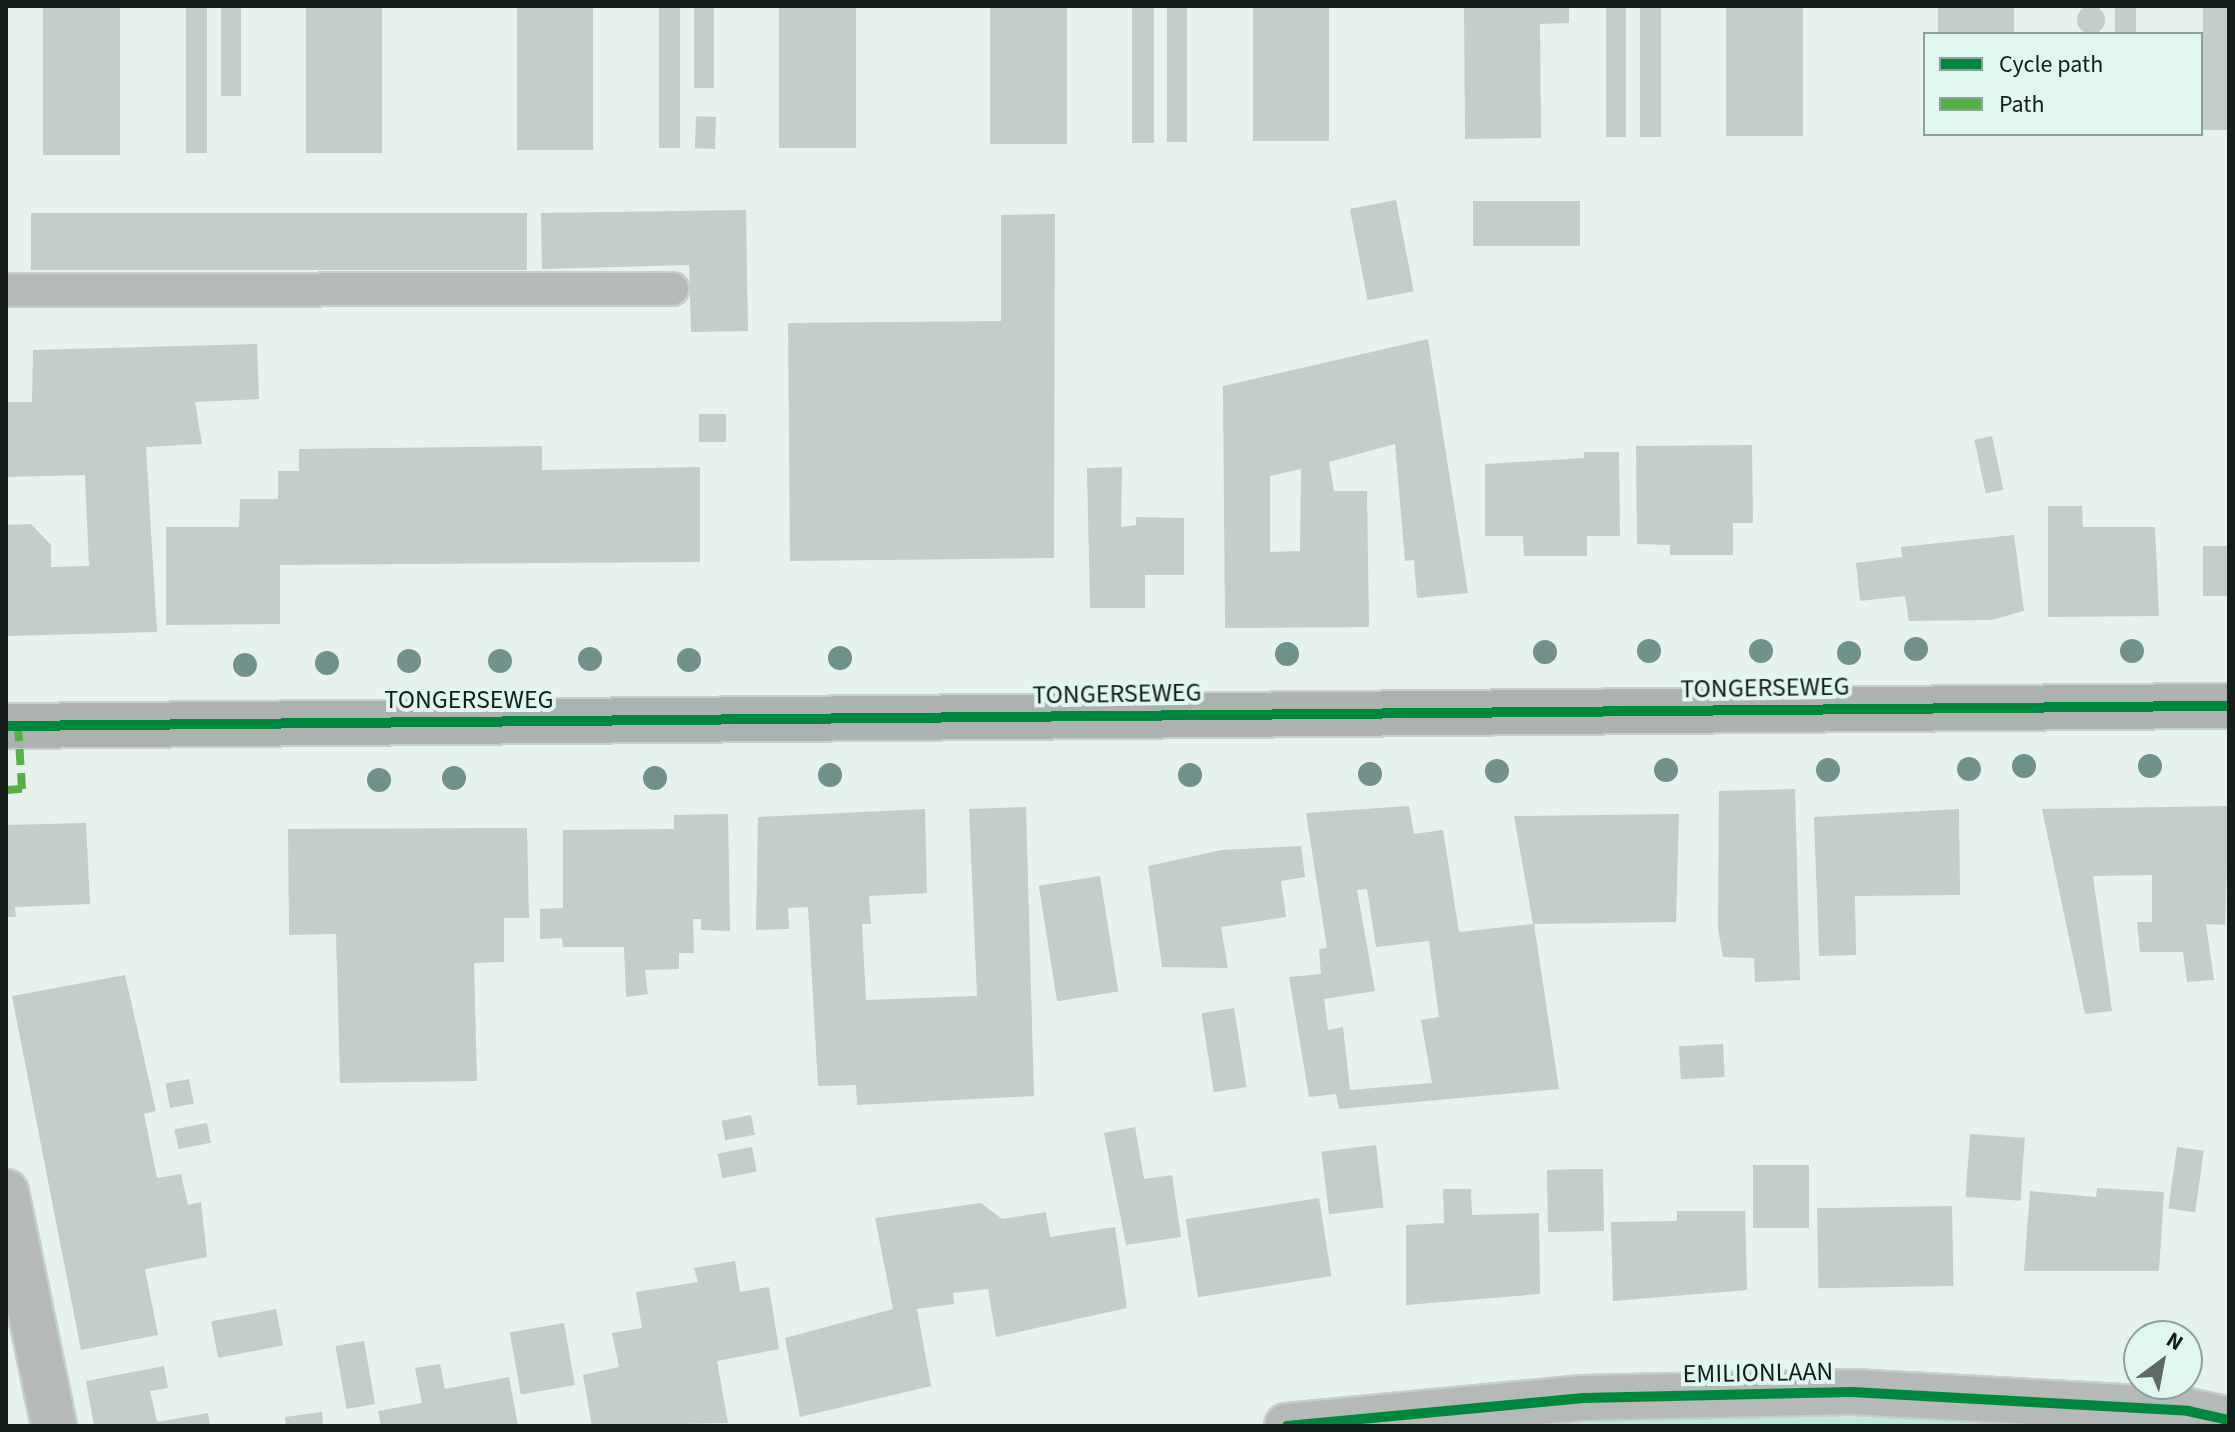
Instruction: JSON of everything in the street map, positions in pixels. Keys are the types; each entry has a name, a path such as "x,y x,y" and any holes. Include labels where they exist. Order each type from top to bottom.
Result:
{"main road":[{"name":"TONGERSEWEG","path":"6,726 2229,706"}],"street":[{"path":"6,1192 54,1426"},
{"name":"EMILIONLAAN","path":"1287,1426 1584,1398 1852,1392 2188,1411 2229,1420"}],"lane":[{"path":"6,290 672,289"}],"green space":[{"path":"1730,1415 2032,1420 2105,1426 1523,1426"}],"building":[{"path":"43,6 120,6 120,155 43,155"},
{"path":"186,6 207,6 207,153 186,153"},
{"path":"221,6 241,6 241,96 221,96"},
{"path":"306,6 382,6 382,153 306,153"},
{"path":"517,6 593,6 593,150 517,150"},
{"path":"659,6 680,6 680,148 659,148"},
{"path":"694,6 714,6 714,88 694,88"},
{"path":"779,6 856,6 856,148 779,148"},
{"path":"990,6 1067,6 1067,144 990,144"},
{"path":"1132,6 1154,6 1154,143 1132,143"},
{"path":"1167,6 1187,6 1187,142 1167,142"},
{"path":"1253,6 1329,6 1329,141 1253,141"},
{"path":"1464,6 1569,6 1569,23 1540,24 1541,138 1465,139"},
{"path":"1606,6 1626,6 1626,137 1606,137"},
{"path":"1640,6 1661,6 1661,137 1640,137"},
{"path":"1726,6 1803,6 1803,136 1726,136"},
{"path":"1938,6 2014,6 2014,32 1938,32"},
{"path":"2115,6 2136,6 2136,32 2115,32"},
{"path":"2203,6 2229,6 2229,130 2203,130"},
{"path":"2086,7 2096,7 2104,15 2104,25 2098,32 2084,32 2078,25 2078,15"},
{"path":"696,116 716,117 715,149 695,148"},
{"path":"1396,200 1414,291 1368,300 1350,209"},
{"path":"1473,201 1580,201 1580,246 1473,246"},
{"path":"746,210 748,331 691,332 689,265 542,269 541,213"},
{"path":"31,213 527,213 527,270 31,270"},
{"path":"1055,214 1054,558 790,561 788,323 1001,321 1001,215"},
{"path":"1428,339 1468,593 1417,598 1414,560 1405,561 1395,444 1329,462 1334,491 1367,491 1369,627 1225,628 1223,386","holes":["1301,469 1300,551 1270,552 1270,476"]},
{"path":"257,344 259,399 195,402 202,444 146,447 157,632 6,636 6,525 31,524 51,545 51,567 89,566 85,475 6,477 6,402 32,402 33,350"},
{"path":"699,414 726,414 726,442 699,442"},
{"path":"1992,436 2003,490 1986,494 1974,440"},
{"path":"1752,445 1753,523 1733,523 1733,555 1670,555 1670,545 1637,544 1636,446"},
{"path":"542,446 542,470 700,467 700,562 280,565 280,624 166,625 166,527 239,527 240,499 278,499 278,471 299,471 299,449"},
{"path":"1584,452 1619,452 1620,536 1587,536 1587,556 1524,556 1523,536 1485,536 1485,464 1584,458"},
{"path":"1122,467 1121,527 1136,525 1136,517 1184,518 1184,575 1145,575 1145,608 1090,608 1087,468"},
{"path":"2048,506 2082,506 2083,527 2155,527 2159,616 2048,617"},
{"path":"2014,535 2024,611 1991,620 1909,621 1905,596 1860,601 1856,563 1902,557 1901,547"},
{"path":"2203,546 2229,546 2229,596 2203,596"},
{"path":"1795,789 1800,980 1755,982 1754,958 1723,957 1718,929 1719,791"},
{"path":"1409,806 1414,834 1443,830 1459,932 1533,924 1514,816 1679,814 1676,922 1534,924 1559,1089 1339,1109 1336,1094 1309,1097 1289,977 1321,974 1319,949 1327,948 1306,813","holes":["1367,889 1376,947 1429,941 1439,1017 1421,1020 1432,1083 1350,1090 1343,1027 1328,1030 1324,999 1375,991 1357,890"]},
{"path":"2229,806 2225,925 2206,924 2214,980 2187,982 2183,952 2140,952 2137,922 2152,922 2152,875 2093,876 2112,1011 2085,1014 2042,809"},
{"path":"1026,807 1034,1096 857,1105 856,1085 818,1086 808,907 788,908 789,929 756,930 758,817 925,809 927,893 869,896 871,924 862,924 866,1000 977,996 969,809"},
{"path":"1959,809 1960,895 1855,896 1856,955 1819,956 1814,817"},
{"path":"728,814 730,931 701,930 701,919 693,919 694,953 679,953 679,969 645,970 648,994 626,997 624,947 563,947 562,938 540,939 540,909 563,908 563,830 674,829 674,815"},
{"path":"86,823 90,904 15,907 16,917 6,917 6,825"},
{"path":"527,828 529,918 504,918 504,962 474,963 477,1081 340,1083 336,934 289,935 288,829"},
{"path":"1301,846 1305,877 1281,881 1286,917 1221,927 1228,968 1162,967 1148,866 1222,850"},
{"path":"1100,876 1118,992 1057,1001 1039,886"},
{"path":"125,975 156,1111 144,1114 157,1178 181,1174 188,1205 201,1202 207,1257 145,1269 158,1335 81,1350 12,996"},
{"path":"1234,1008 1247,1087 1214,1092 1201,1013"},
{"path":"1723,1044 1725,1077 1681,1079 1679,1046"},
{"path":"189,1079 194,1104 170,1108 165,1084"},
{"path":"751,1115 755,1135 725,1140 722,1121"},
{"path":"207,1123 211,1143 178,1149 175,1129"},
{"path":"1135,1127 1144,1179 1172,1175 1181,1237 1126,1245 1104,1133"},
{"path":"1970,1134 2025,1138 2020,1201 1966,1197"},
{"path":"1376,1145 1384,1208 1329,1214 1321,1152"},
{"path":"752,1147 757,1172 722,1178 718,1154"},
{"path":"2177,1147 2204,1151 2195,1212 2168,1208"},
{"path":"1753,1165 1809,1165 1809,1228 1753,1228"},
{"path":"1603,1169 1604,1231 1548,1232 1547,1170"},
{"path":"2097,1188 2164,1192 2159,1271 2024,1271 2030,1191 2096,1197"},
{"path":"1443,1189 1471,1189 1472,1215 1539,1213 1540,1294 1406,1305 1406,1225 1444,1223"},
{"path":"1319,1198 1331,1276 1198,1297 1186,1219"},
{"path":"981,1203 1002,1219 1046,1212 1050,1237 1115,1227 1127,1308 996,1337 988,1289 953,1293 954,1304 917,1309 931,1386 800,1417 785,1338 893,1309 875,1218"},
{"path":"1952,1206 1953,1286 1818,1288 1817,1208"},
{"path":"1677,1211 1745,1211 1747,1290 1613,1301 1611,1222 1677,1221"},
{"path":"735,1261 740,1292 769,1287 779,1349 717,1361 728,1423 592,1426 583,1375 619,1367 612,1333 642,1328 636,1292 698,1282 694,1268"},
{"path":"276,1309 283,1345 218,1358 211,1322"},
{"path":"564,1323 575,1385 521,1395 510,1333"},
{"path":"364,1341 375,1404 347,1409 335,1346"},
{"path":"440,1364 445,1389 509,1377 518,1426 381,1426 378,1411 422,1403 415,1368"},
{"path":"164,1366 168,1388 150,1391 157,1422 208,1413 210,1426 94,1426 86,1381"},
{"path":"322,1412 323,1426 286,1426 285,1417"}],"marked path":[{"path":"6,790 22,789 18,726"}],"cycle path":[{"path":"6,726 2229,706"},
{"path":"1287,1426 1584,1398 1852,1392 2188,1411 2229,1420"}]}
